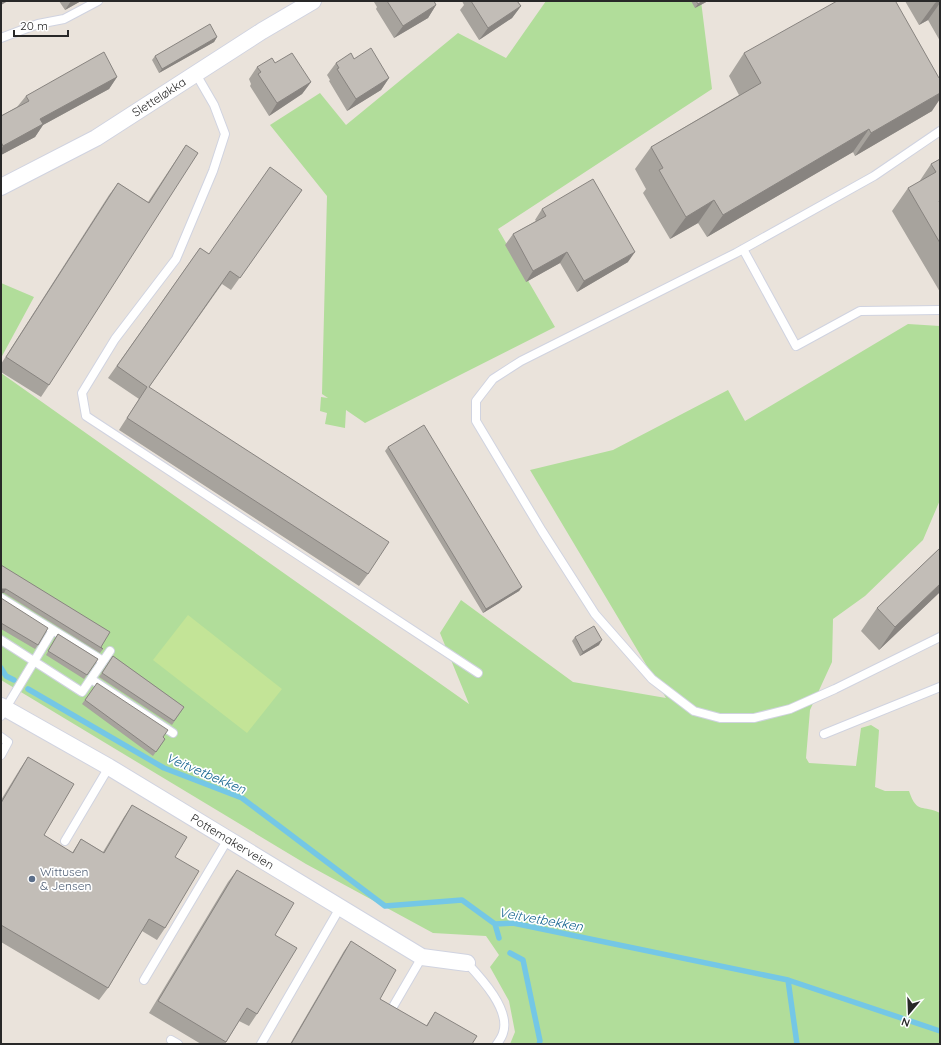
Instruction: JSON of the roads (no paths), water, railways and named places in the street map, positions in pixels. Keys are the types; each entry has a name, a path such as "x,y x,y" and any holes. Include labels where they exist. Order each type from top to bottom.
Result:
{"street":[{"name":"Sletteløkka","path":"1,188 96,138 262,31 313,1"},
{"name":"Pottemakerveien","path":"3,710 109,767 341,906 422,957 467,963"}],"lane":[{"path":"1,38 38,24 64,19 98,1"},
{"path":"196,74 214,105 225,134 223,142 205,191 176,259 115,339 82,394 86,416 478,673"},
{"path":"940,130 874,176 742,249 521,361 493,379 476,401 476,421 542,531 595,614 652,679 694,711 720,718 754,718 790,709 835,690 940,637"},
{"path":"742,249 796,346 860,312 940,310"},
{"path":"1,598 103,661"},
{"path":"3,710 53,630"},
{"path":"1,640 82,692 110,651"},
{"path":"91,679 172,733"},
{"path":"824,734 940,687"},
{"path":"1,737 8,742 1,754"},
{"path":"65,841 109,767"},
{"path":"144,980 228,839"},
{"path":"261,1044 341,906"},
{"path":"394,1005 422,957"},
{"path":"467,963 485,983 504,1016 504,1032 497,1044"}],"waterway":[{"name":"Veitvetbekken","path":"1,668 6,676 14,680"},
{"name":"Veitvetbekken","path":"28,689 164,768 242,798 385,906 462,900 495,924 513,923 788,980 940,1031"},
{"path":"495,924 499,938"},
{"path":"510,953 523,960 540,1041 539,1044"},
{"path":"788,980 797,1044"}],"place":[{"name":"Wittusen & Jensen","path":"32,879"}]}
